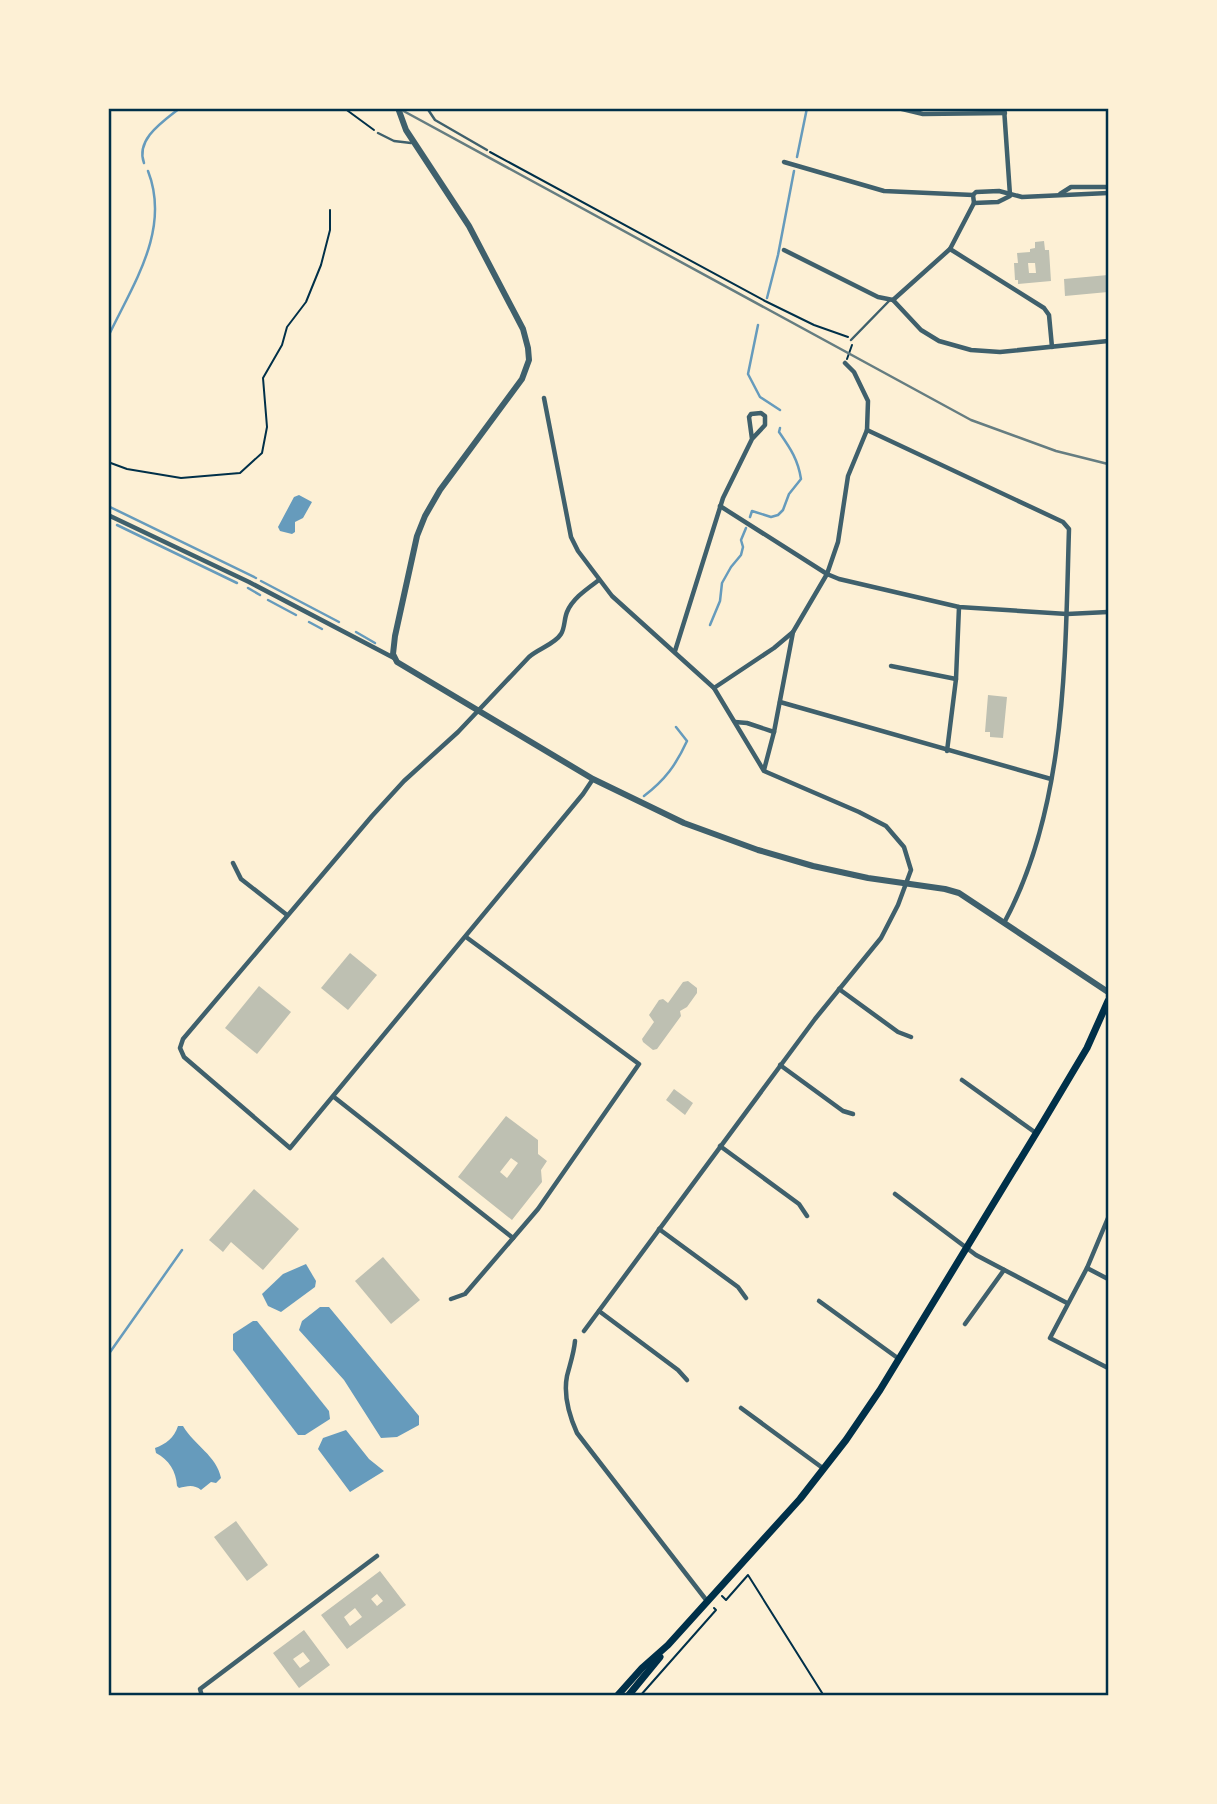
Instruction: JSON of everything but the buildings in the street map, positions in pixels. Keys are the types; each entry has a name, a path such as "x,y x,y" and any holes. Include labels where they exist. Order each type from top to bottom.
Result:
{"main road":[{"path":"617,1696 668,1645 825,1469 866,1412 1087,1048 1108,1001"},
{"path":"628,1696 668,1645"}],"street":[{"path":"394,657 395,636 421,525 440,490 522,379 529,360 528,348 517,318 469,226 434,168 406,130 398,108"},
{"path":"898,108 923,114 1004,111 1010,196"},
{"path":"784,162 884,191 973,195 976,192 999,191 1021,197 1108,193"},
{"path":"1059,194 1071,187 1108,187"},
{"path":"891,300 950,249 974,203 973,195"},
{"path":"974,203 998,202 1010,196"},
{"path":"950,249 1044,308 1049,315 1052,347"},
{"path":"784,250 878,297 891,300 921,330 939,341 971,350 1000,352 1108,341"},
{"path":"714,688 793,632 827,574 838,542 848,476 867,430 868,401 854,372 845,363"},
{"path":"544,398 569,530 578,551 599,580 626,610 714,688 764,771 859,812 891,830 908,856 911,870 881,938 780,1065 584,1331"},
{"path":"675,651 720,506 752,439 765,425 765,416 761,413 751,414 749,418 752,439"},
{"path":"867,430 1063,522 1069,529 1063,676 1051,779 1035,849 1004,923"},
{"path":"720,506 827,574 959,607 1066,614 1108,612"},
{"path":"108,515 249,582 394,657 404,667 593,779 675,819 758,850 827,870 954,891 1108,992"},
{"path":"593,779 466,937 290,1148 184,1058 180,1048 183,1039 389,797 458,732 529,657 562,634 567,611 599,580"},
{"path":"947,751 956,679 959,607"},
{"path":"764,771 793,632"},
{"path":"891,666 956,679"},
{"path":"780,702 1051,779"},
{"path":"736,722 774,732"},
{"path":"233,863 241,879 287,915"},
{"path":"451,1299 464,1294 538,1209 639,1064 466,937"},
{"path":"839,989 898,1032 911,1037"},
{"path":"780,1065 843,1111 853,1114"},
{"path":"962,1080 1036,1133"},
{"path":"334,1097 513,1238"},
{"path":"720,1146 799,1204 807,1216"},
{"path":"895,1194 966,1248 1067,1303"},
{"path":"1108,1219 1087,1268 1050,1338 1108,1368"},
{"path":"659,1229 738,1287 746,1298"},
{"path":"1087,1268 1108,1279"},
{"path":"965,1324 1004,1270"},
{"path":"818,1301 899,1359"},
{"path":"599,1311 678,1370 687,1380"},
{"path":"575,1341 566,1380 566,1394 576,1433 707,1601"},
{"path":"741,1408 825,1469"},
{"path":"202,1696 200,1689 377,1556"}],"lane":[{"path":"426,108 435,120 487,150"},
{"path":"378,133 394,141 415,142"},
{"path":"851,340 891,300"}],"path":[{"path":"344,108 378,133"},
{"path":"487,150 765,301 814,326 846,336 851,340 852,350 845,363"},
{"path":"108,461 127,469 181,478 240,474 262,453 267,426 263,379 282,345 287,327 306,302 321,265 330,230 330,210"},
{"path":"726,1600 748,1575 824,1696"},
{"path":"640,1696 716,1610"}],"water":[{"path":"299,495 312,502 303,518 295,522 295,532 292,534 280,531 278,527 294,497"},
{"path":"306,1264 316,1281 315,1287 281,1312 268,1306 262,1294 283,1274"},
{"path":"320,1307 329,1307 419,1416 419,1425 397,1437 381,1438 344,1380 299,1330 302,1321"},
{"path":"257,1321 329,1411 330,1419 305,1435 298,1435 233,1350 233,1334"},
{"path":"178,1426 183,1426 215,1463 221,1478 216,1483 211,1482 201,1490 193,1486 177,1486 171,1467 156,1453 155,1448 169,1440"},
{"path":"346,1430 369,1459 384,1471 350,1492 318,1449 323,1438"}],"waterway":[{"path":"144,163 142,154 147,138 180,108"},
{"path":"797,157 807,108"},
{"path":"108,337 138,277 152,235 154,193 148,171"},
{"path":"767,298 794,171"},
{"path":"758,325 748,374 760,397 780,410"},
{"path":"750,517 752,511 771,517 778,515 801,479 796,460 779,432 780,428"},
{"path":"108,506 256,578"},
{"path":"117,525 237,583"},
{"path":"710,625 720,601 722,583 741,555 741,540 746,528"},
{"path":"261,581 339,622"},
{"path":"248,588 260,595"},
{"path":"268,600 296,615"},
{"path":"309,622 322,629"},
{"path":"356,632 375,643"},
{"path":"644,796 669,772 687,741 676,727"},
{"path":"108,1355 182,1250"}],"railway":[{"path":"398,108 971,420 1056,451 1108,464"}]}
